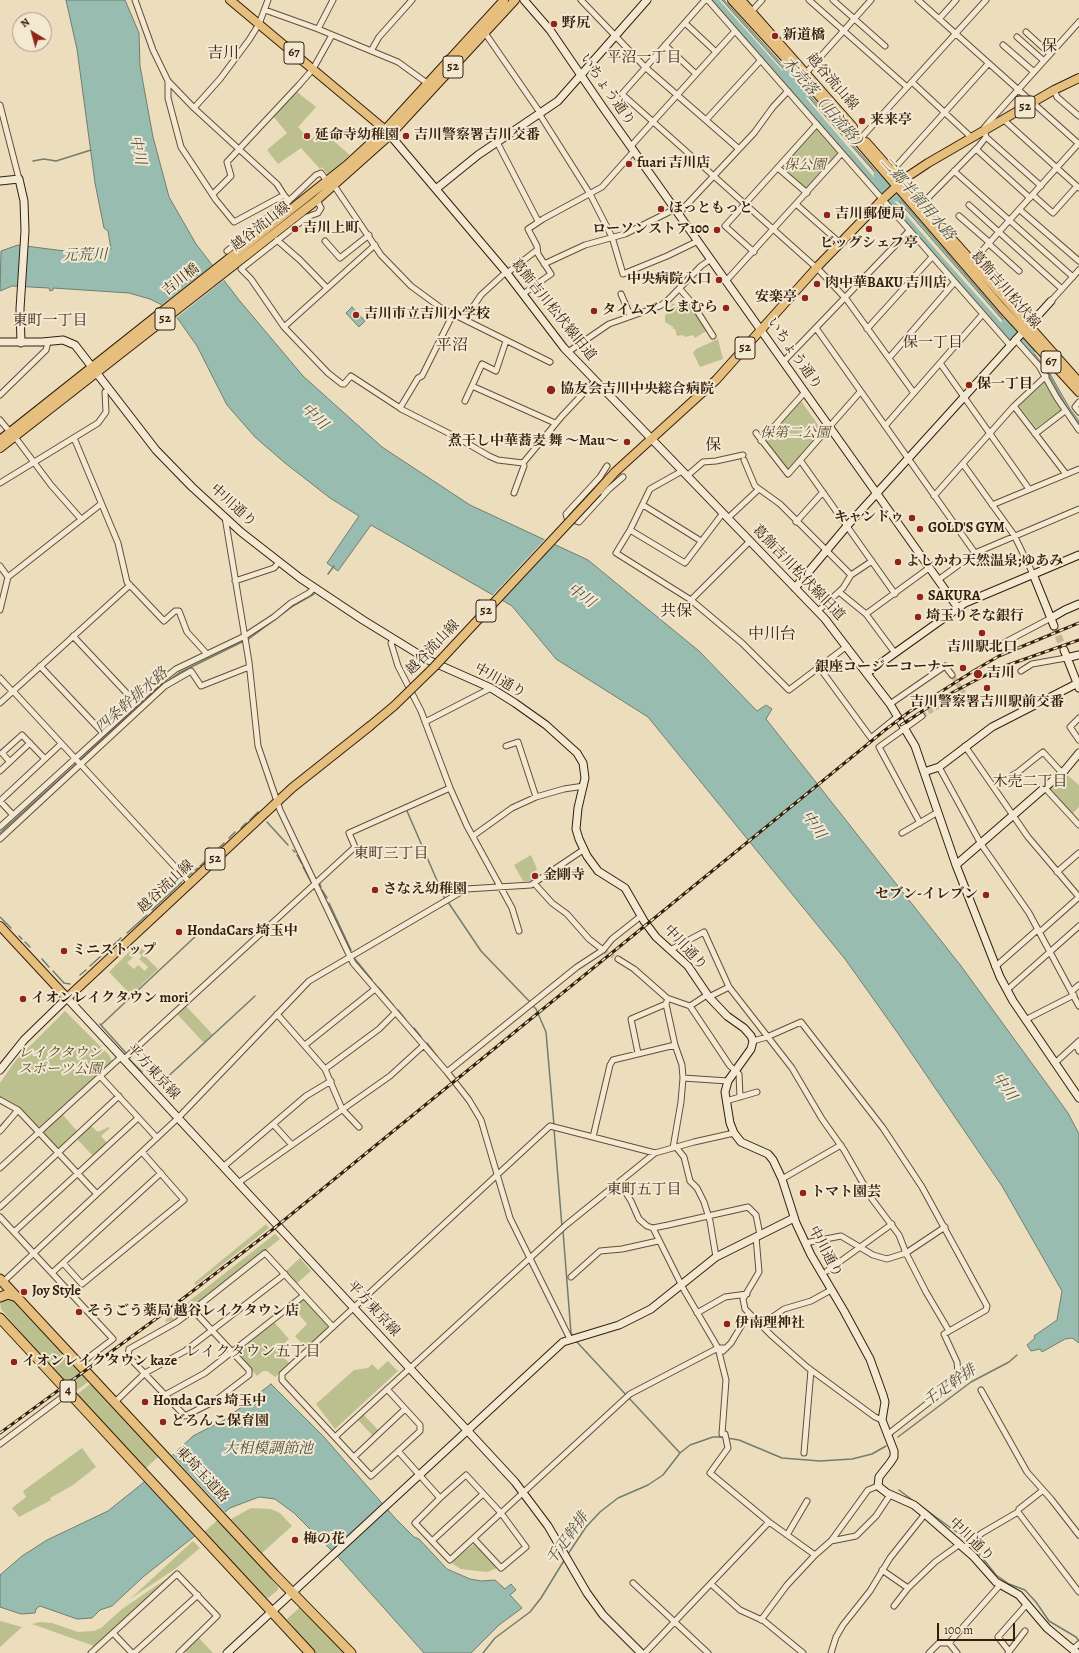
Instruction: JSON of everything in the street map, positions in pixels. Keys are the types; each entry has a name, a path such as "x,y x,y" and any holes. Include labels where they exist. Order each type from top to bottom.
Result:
{"highway":[{"name":"東埼玉道路","path":"2,1281 292,1593 351,1653"},
{"path":"0,1297 8,1294 19,1298"},
{"name":"4","path":"0,1314 18,1333 28,1348"},
{"name":"4","path":"0,1318 310,1653"}],"main road":[{"name":"67","path":"230,0 388,132"},
{"name":"越谷流山線","path":"388,132 427,83 504,0"},
{"name":"越谷流山線","path":"225,267 330,183 388,132 485,33 515,0"},
{"name":"越谷流山線","path":"732,0 799,73 898,186"},
{"name":"越谷流山線","path":"742,0 892,171 898,186"},
{"name":"越谷流山線","path":"67,998 277,802 325,761 394,706 434,667 615,472 716,380 816,268 883,199 918,169 972,138 985,134 1004,120 1054,90 1079,78"},
{"name":"越谷流山線","path":"225,267 317,200 330,183"},
{"name":"葛飾吉川松伏線","path":"898,186 922,204 972,263 1021,334 1079,382"},
{"name":"葛飾吉川松伏線","path":"898,186 1021,334 1079,392"},
{"name":"吉川橋","path":"98,367 225,267"},
{"name":"52","path":"0,440 12,434 98,367"},
{"name":"52","path":"0,448 12,434"},
{"path":"0,926 67,998"}],"street":[{"path":"135,0 153,50 168,81 194,108 277,184 289,201"},
{"path":"194,108 231,65 259,24 268,0"},
{"path":"318,29 333,0"},
{"path":"371,50 379,37 412,0"},
{"name":"いちょう通り","path":"524,0 550,30 958,608"},
{"path":"581,0 645,67 739,149"},
{"path":"436,189 497,142 558,101 582,76 647,0"},
{"path":"914,393 845,298 816,268 622,94 706,0 761,60 883,199 954,283 1010,345"},
{"path":"752,11 762,0"},
{"path":"809,0 907,87"},
{"path":"833,0 885,46"},
{"path":"806,73 870,0"},
{"path":"918,0 1079,144 972,263"},
{"path":"939,19 956,0"},
{"path":"862,137 986,0"},
{"path":"265,10 318,29 398,62 427,83"},
{"path":"922,204 976,149 985,134 989,122 1079,22"},
{"path":"684,23 716,52"},
{"path":"523,294 550,274 528,229 538,221 602,187 653,122 735,31"},
{"path":"1026,32 1050,54"},
{"path":"485,33 540,114 590,194 612,237 624,274 674,254 698,241"},
{"path":"212,194 231,176 226,162 239,150 312,69 332,35"},
{"path":"1017,37 1044,61"},
{"path":"665,45 696,74"},
{"path":"1003,45 1034,72"},
{"path":"706,120 761,60"},
{"path":"892,171 988,64"},
{"path":"168,81 168,98 179,141 212,194 234,222 284,195"},
{"path":"912,82 946,112 972,138"},
{"path":"1054,90 1057,97 1079,116"},
{"path":"544,264 585,245 625,234 677,211 714,177 788,91"},
{"path":"0,105 19,179 24,207 20,309 21,343 0,342"},
{"path":"976,149 1053,213 1078,187 1004,120"},
{"path":"754,252 725,226 817,124"},
{"name":"葛飾吉川松伏線旧道","path":"388,132 507,273 568,352 651,440 818,611 847,646 890,704 915,746 956,865 995,966 1025,1020 1079,1098"},
{"path":"985,134 1041,186"},
{"path":"497,142 538,221"},
{"path":"726,281 774,230 842,153"},
{"path":"778,168 807,193"},
{"path":"954,171 1073,277"},
{"path":"227,252 289,201 318,174 322,174 394,270 411,286 433,303 453,314 550,362"},
{"path":"0,181 19,179"},
{"path":"317,200 321,208 318,214 307,217 241,269 251,279 284,327 321,366 342,384 344,384 351,376 400,408 400,410 458,438 489,456 498,460 523,463"},
{"path":"796,204 840,243"},
{"path":"969,205 1062,289"},
{"path":"1020,210 1079,261"},
{"path":"959,216 1019,271"},
{"path":"783,362 909,231"},
{"path":"325,241 340,258 369,235"},
{"path":"277,240 300,260 326,287"},
{"path":"284,327 326,287 375,245"},
{"path":"465,319 484,291 537,250"},
{"path":"867,329 932,257"},
{"path":"568,352 600,328 630,315 660,306 680,289 701,266 711,259"},
{"path":"795,588 876,493 1079,270"},
{"path":"889,358 954,283"},
{"path":"680,289 692,303 713,336"},
{"path":"621,294 630,315"},
{"path":"400,408 418,378 422,376 453,314"},
{"path":"885,426 982,315"},
{"path":"816,328 975,553"},
{"path":"1021,334 1034,360 1046,376 1065,411 1079,430"},
{"name":"中川通り","path":"21,343 63,340 77,346 98,367 156,450 225,517 279,562 314,588 394,639 438,665 491,688 546,725 577,753 584,770 584,786 576,820 579,839 583,850 598,871 625,888 641,916 656,937 688,966 708,996 727,1016 748,1032 753,1041"},
{"path":"465,401 482,364 496,371 506,341"},
{"path":"0,394 46,350 48,342"},
{"path":"940,363 1029,489"},
{"path":"934,496 1014,406 1046,376"},
{"path":"514,493 524,466 523,463 556,423 595,381"},
{"path":"472,386 556,423"},
{"path":"0,483 98,423 105,415 105,392"},
{"path":"761,440 805,392"},
{"path":"756,433 788,474 860,392"},
{"path":"1079,402 1075,407 1079,412"},
{"path":"1014,406 1066,474"},
{"path":"1035,434 1065,411"},
{"path":"0,420 35,462 51,485 81,519"},
{"path":"74,438 118,543 127,582 164,621 176,611 179,611 187,632 207,654"},
{"path":"847,646 789,690 742,643 691,600 616,553 630,530 650,489 703,462 744,458 750,476 759,489 776,501 851,575"},
{"path":"800,460 894,594"},
{"path":"963,464 1014,536 1033,574 1054,626"},
{"path":"607,466 600,477 566,514 567,518 579,522 609,489 623,477"},
{"path":"992,505 1079,468"},
{"path":"630,530 685,563 701,541 725,516 759,489"},
{"path":"796,522 823,492"},
{"path":"0,610 8,577 101,504"},
{"path":"643,505 701,541"},
{"path":"938,580 975,553 1079,509"},
{"path":"225,517 245,636 258,746 277,802 350,957 395,1013 447,1072 469,1100 481,1120 496,1176 510,1218 529,1258 573,1339"},
{"path":"691,600 750,541"},
{"path":"867,673 968,602 1079,555"},
{"path":"818,611 839,592 851,575 872,561"},
{"path":"235,581 274,568 279,562"},
{"path":"0,566 8,577"},
{"path":"866,614 930,568"},
{"path":"0,703 130,585"},
{"path":"0,839 135,702 176,669 245,636 274,617 291,603 309,593 314,588"},
{"path":"839,592 866,614 894,653"},
{"path":"996,647 1079,604"},
{"path":"73,636 135,702"},
{"path":"394,639 392,643 398,666 425,722 450,788 473,836 512,908 519,931"},
{"path":"924,772 939,767 992,727 1078,686 1064,650"},
{"path":"1021,671 1032,664 1079,655"},
{"path":"40,666 103,733"},
{"path":"890,704 945,666 952,675"},
{"path":"0,827 158,692 180,676 191,671 201,686 249,667"},
{"path":"819,667 871,738 898,716"},
{"path":"0,678 190,883"},
{"path":"425,722 491,688"},
{"path":"920,823 879,747 922,716"},
{"path":"1079,718 1070,727 1079,740"},
{"path":"10,762 2,753 22,735 45,759"},
{"path":"506,746 518,742 536,797"},
{"path":"1,769 30,743"},
{"path":"13,815 0,801 61,744"},
{"path":"965,746 1028,837 1057,872 1078,894 1039,930 995,966"},
{"path":"994,786 1018,772 1043,752 1062,773"},
{"path":"956,865 1062,773 1079,753"},
{"path":"939,767 981,844 1029,913 1039,930 1079,1006"},
{"path":"473,836 512,808 536,797 564,789 584,786"},
{"path":"0,1168 354,847 349,833 450,788"},
{"path":"1045,788 1079,825"},
{"path":"902,833 938,812"},
{"path":"2,1281 178,1118 309,981 466,889 534,883 583,850"},
{"path":"1057,872 1079,853"},
{"path":"534,883 552,903 567,914 589,939 603,950"},
{"path":"447,1072 577,967 603,950 612,939 641,916"},
{"path":"1007,990 1079,926"},
{"path":"670,950 704,932 729,987 792,1068 872,1199 899,1235 906,1253 926,1292 949,1331"},
{"path":"618,959 634,969 667,1001 690,1006 729,987"},
{"path":"1025,1020 1073,993 1079,985"},
{"path":"305,1045 375,989"},
{"path":"0,1070 24,1040 67,998"},
{"name":"平方東京線","path":"67,998 524,1492 542,1517 587,1593 603,1616 641,1653"},
{"path":"667,1001 675,1045 682,1065 683,1078 674,1148"},
{"path":"638,1053 632,1019 667,1001"},
{"path":"690,1006 719,1050 739,1074 740,1097"},
{"path":"325,1069 378,1029 395,1013"},
{"path":"277,1014 325,1069 342,1109 359,1127"},
{"path":"335,1437 565,1225 655,1153 734,1133 730,1124 726,1101 725,1092 728,1081 751,1050 753,1041 767,1037 801,1022 883,1128 922,1188 945,1227 987,1306 986,1310 944,1334 957,1362 958,1372 956,1381 887,1435"},
{"path":"1055,1063 1077,1042"},
{"path":"1077,1042 1079,1051"},
{"path":"238,1183 390,1076 424,1045"},
{"path":"593,1137 610,1065 617,1058 631,1057 638,1053 675,1045"},
{"path":"100,1076 157,1138"},
{"path":"683,1078 728,1081"},
{"path":"223,1167 306,1096 331,1081"},
{"path":"726,1101 757,1092"},
{"path":"0,1207 119,1096"},
{"path":"0,1100 18,1110 96,1193"},
{"path":"0,1131 18,1110"},
{"path":"14,1232 138,1118"},
{"path":"272,1124 292,1145"},
{"path":"387,1389 420,1425 420,1431 371,1476 282,1380 282,1374 550,1126 655,1153"},
{"name":"中川通り","path":"734,1133 745,1144 771,1157 782,1179 794,1218 805,1243 831,1290 848,1316 870,1359 885,1402 882,1420 887,1435 893,1446 894,1457 882,1472 878,1486 890,1495 914,1505 962,1546 1000,1585 1016,1593 1047,1628 1076,1648"},
{"path":"782,1179 840,1145"},
{"path":"674,1148 684,1157 690,1181 697,1188 708,1216 716,1257"},
{"path":"63,1263 82,1284 184,1200 142,1152"},
{"path":"52,1273 161,1173"},
{"path":"620,1182 639,1219 653,1228 658,1241 718,1348 726,1380 722,1434 725,1434 728,1448 710,1473 769,1522 815,1555"},
{"path":"653,1228 732,1209 751,1208 756,1215 759,1272 744,1299 745,1309 811,1370 875,1417 882,1420"},
{"path":"0,1217 113,1339 80,1364"},
{"path":"227,1653 420,1476 563,1342 619,1325 651,1309 716,1257 794,1218"},
{"path":"827,1271 892,1224"},
{"path":"805,1243 841,1236 873,1255 887,1259 906,1253 945,1227"},
{"path":"571,1277 600,1251 622,1249 658,1241"},
{"path":"193,1310 230,1352 249,1370 249,1375 215,1401 185,1416 128,1356 129,1349 177,1322 265,1253 303,1296 333,1326"},
{"path":"115,1402 144,1373 185,1351 213,1331 285,1274"},
{"path":"761,1325 784,1309 811,1302 831,1290"},
{"path":"698,1313 725,1297 747,1294"},
{"path":"165,1395 205,1372 303,1296"},
{"path":"720,1355 749,1313"},
{"path":"474,1539 501,1568 526,1547 501,1513 466,1475 415,1523 450,1560 474,1539 501,1513 630,1394 718,1348 726,1348"},
{"path":"804,1453 811,1370"},
{"path":"981,1390 1027,1472 1042,1491 1051,1499 1079,1535"},
{"path":"0,1444 69,1392"},
{"path":"354,1457 405,1409"},
{"path":"398,1451 440,1498"},
{"path":"761,1620 787,1585 815,1555 831,1541 868,1490 878,1486"},
{"path":"894,1606 908,1588 935,1562 1018,1512 1019,1509 1042,1491"},
{"path":"432,1541 483,1494"},
{"path":"831,1541 856,1536 876,1516 890,1495"},
{"path":"787,1534 807,1501"},
{"path":"1018,1512 1079,1592"},
{"path":"832,1653 836,1637 843,1625 870,1591 882,1570 925,1514"},
{"path":"645,1653 769,1522"},
{"path":"882,1570 908,1588"},
{"path":"91,1653 177,1574 217,1616 179,1653"},
{"path":"633,1583 708,1653"},
{"path":"711,1584 740,1610 761,1620 803,1653"},
{"path":"949,1643 1000,1585"},
{"path":"113,1632 133,1653 198,1596"},
{"path":"1026,1631 1009,1652 998,1637 1027,1604"},
{"path":"929,1653 939,1642 949,1643 957,1653"}],"green space":[{"path":"296,91 316,107 298,127 310,140 322,131 350,155 330,173 327,174 322,167 320,169 301,148 278,164 267,150 287,133 273,116"},
{"name":"保公園","path":"816,129 819,129 837,151 837,155 805,189 783,166"},
{"path":"687,299 708,330 695,338 693,335 685,337 683,335 677,336 675,329 665,322 665,316 673,303 677,307"},
{"path":"718,339 723,359 700,367 693,353 696,349"},
{"path":"1045,382 1061,410 1036,428 1019,406"},
{"name":"保第二公園","path":"801,401 821,429 821,432 788,469 786,469 765,442 765,439 798,402"},
{"path":"965,639 968,639 971,644 970,646 960,654 955,654 952,650 953,648"},
{"path":"1066,774 1079,785 1079,807 1072,814 1049,790 1049,788"},
{"path":"531,855 537,869 535,871 537,876 530,881 523,881 514,865"},
{"path":"137,944 145,952 143,954 158,969 131,995 109,972","holes":["138,952 142,956 139,959 148,967 145,971 138,965 134,969 127,963"]},
{"path":"186,1006 213,1035 204,1043 177,1014"},
{"name":"レイクタウン スポーツ公園","path":"65,1011 109,1055 112,1061 41,1126 38,1127 18,1107 0,1097 0,1083 16,1060"},
{"path":"62,1114 78,1132 60,1148 56,1148 43,1131"},
{"path":"91,1126 98,1132 109,1127 110,1128 101,1136 107,1143 93,1156 77,1139"},
{"path":"266,1224 269,1228 196,1285 194,1283"},
{"path":"275,1234 280,1239 176,1320 166,1322 165,1320"},
{"path":"300,1258 311,1271 296,1284 285,1272"},
{"path":"9,1295 91,1380 74,1392 32,1348 24,1336 1,1309 0,1301"},
{"path":"303,1300 306,1301 328,1325 328,1328 306,1348 295,1336 307,1324 293,1307"},
{"path":"274,1322 289,1339 277,1350 290,1364 275,1377 267,1371 263,1371 257,1376 237,1354 237,1351"},
{"path":"388,1361 398,1371 335,1429 316,1404 354,1370 368,1368 372,1364 378,1370"},
{"path":"93,1382 160,1455 144,1470 76,1395"},
{"path":"363,1414 379,1431 373,1436 358,1420"},
{"path":"82,1448 96,1467 73,1485 50,1498 51,1500 19,1517 12,1508 26,1497 23,1491"},
{"path":"251,1508 271,1509 280,1513 292,1526 262,1553 231,1519"},
{"path":"218,1518 278,1587 278,1590 268,1598 263,1597 203,1532"},
{"path":"193,1541 200,1548 175,1569 130,1599"},
{"path":"474,1544 497,1568 487,1572 461,1569 453,1564 453,1561"},
{"path":"172,1575 94,1646 32,1624 40,1622 52,1623 78,1632 94,1631 101,1628 122,1609"},
{"path":"300,1607 346,1653 315,1653 287,1619"},
{"path":"0,1621 22,1627 0,1647"},
{"path":"198,1637 213,1653 187,1653 184,1650"}],"water":[{"path":"66,0 125,0 139,33 140,66 153,137 169,197 196,244 239,300 303,376 382,447 470,505 588,560 699,651 757,711 766,705 772,709 766,719 961,966 1068,1113 1079,1134 1079,1343 1072,1338 1065,1339 1042,1352 1040,1349 1031,1351 1027,1345 1035,1338 1034,1336 1057,1320 1062,1291 1002,1186 897,1032 845,959 648,717 556,659 512,606 371,525 338,571 327,563 359,516 330,498 285,463 255,437 227,405 197,346 178,319 162,305 150,299 129,293 53,288 53,290 50,291 49,288 12,286 0,291 1,251 18,245 80,253 103,253 111,249 108,231 104,228 95,183 77,49"},
{"path":"722,0 724,0 796,80 794,81"},
{"path":"799,83 886,183 885,184 797,84"},
{"path":"896,194 1015,332 1014,333 894,196"},
{"path":"352,307 365,321 359,327 346,313"},
{"path":"1024,341 1049,372 1070,409 1079,421 1079,424 1068,410 1048,373 1023,342"},
{"name":"大相模調節池","path":"271,1384 323,1436 395,1518 414,1537 419,1539 447,1569 470,1579 481,1581 495,1580 505,1589 511,1584 516,1590 510,1595 522,1608 499,1625 471,1653 424,1653 342,1561 294,1513 275,1499 259,1497 230,1508 143,1577 112,1606 100,1610 92,1618 77,1619 40,1606 36,1609 35,1613 21,1614 0,1607 0,1575 22,1556 47,1540 108,1511 143,1483 193,1436 226,1419"}],"pier":[{"path":"214,264 225,279 175,319 160,306"},
{"path":"546,538 556,543 501,602 491,597"},
{"path":"171,1454 226,1513 197,1538 143,1480"}],"waterway":[{"name":"木売落（旧流路）","path":"713,0 789,85 938,259 1008,337"},
{"name":"二郷半領用水路","path":"787,71 806,93"},
{"path":"33,161 44,159 56,161 91,150"},
{"name":"二郷半領用水路","path":"878,175 897,197"},
{"name":"二郷半領用水路","path":"1006,323 1031,350"},
{"name":"四条幹排水路","path":"328,574 334,566"},
{"name":"四条幹排水路","path":"80,760 148,696 179,673 250,638 293,606 314,594"},
{"name":"四条幹排水路","path":"0,833 77,763"},
{"path":"407,811 445,899"},
{"path":"250,820 258,812"},
{"path":"267,822 288,845"},
{"path":"241,828 246,823"},
{"path":"229,838 235,832"},
{"path":"200,866 224,843"},
{"path":"297,855 302,864"},
{"path":"303,867 311,882"},
{"path":"188,876 192,873"},
{"path":"152,910 182,882"},
{"path":"319,882 321,887"},
{"path":"322,890 327,898"},
{"path":"448,902 481,951 530,1002"},
{"path":"329,903 351,950"},
{"path":"127,933 147,915"},
{"path":"0,917 11,928"},
{"path":"102,1024 199,933"},
{"path":"19,936 22,939"},
{"path":"90,966 121,938"},
{"path":"25,942 30,947"},
{"path":"42,959 49,967"},
{"path":"355,959 372,980"},
{"path":"80,975 86,970"},
{"path":"53,971 64,983 70,984"},
{"path":"378,987 393,1005"},
{"path":"162,1082 255,996"},
{"path":"532,1005 536,1009 546,1032 554,1125"},
{"path":"398,1010 406,1020"},
{"path":"100,1024 126,1053"},
{"path":"414,1028 421,1037"},
{"path":"427,1043 437,1056"},
{"path":"129,1059 142,1072"},
{"path":"554,1129 562,1227"},
{"path":"563,1231 571,1333 573,1336"},
{"path":"576,1341 680,1453"},
{"name":"千疋幹排","path":"898,1437 971,1382 1009,1362 1017,1355"},
{"name":"千疋幹排","path":"568,1554 586,1527 600,1512 618,1498 648,1485 663,1475 680,1453 690,1445 713,1437 723,1437"},
{"name":"千疋幹排","path":"727,1438 739,1440 782,1458 820,1461 852,1459 872,1454 886,1446"},
{"path":"899,1490 915,1502"},
{"path":"918,1504 966,1539"},
{"path":"973,1546 996,1575 1009,1584 1025,1590 1036,1602 1049,1621 1076,1637 1079,1641"},
{"name":"千疋幹排","path":"483,1653 495,1638 530,1612 541,1598 565,1559"}],"tunnel":[{"path":"1054,626 1064,650"},
{"path":"922,716 963,692 952,675"},
{"path":"603,950 618,959"}],"railway":[{"path":"0,1433 168,1310 272,1230 885,730 909,712 999,656 1079,623"},
{"path":"901,725 944,697 1005,666 1079,640"}],"place":[{"name":"野尻","path":"554,24"},
{"name":"新道橋","path":"775,36"},
{"name":"来来亭","path":"862,121"},
{"name":"延命寺幼稚園","path":"307,136"},
{"name":"吉川警察署吉川交番","path":"406,136"},
{"name":"fuari 吉川店","path":"629,164"},
{"name":"ほっともっと","path":"661,209"},
{"name":"吉川郵便局","path":"827,215"},
{"name":"吉川上町","path":"295,229"},
{"name":"ビッグシェフ亭","path":"869,229"},
{"name":"ローソンストア100","path":"717,230"},
{"name":"中央病院入口","path":"719,280"},
{"name":"肉中華BAKU 吉川店","path":"817,284"},
{"name":"安楽亭","path":"805,298"},
{"name":"しまむら","path":"726,308"},
{"name":"タイムズ","path":"594,311"},
{"name":"吉川市立吉川小学校","path":"356,315"},
{"name":"保一丁目","path":"969,385"},
{"name":"協友会吉川中央総合病院","path":"551,390"},
{"name":"煮干し中華蕎麦 舞 〜Mau〜","path":"627,442"},
{"name":"キャンドゥ","path":"912,518"},
{"name":"GOLD'S GYM","path":"920,529"},
{"name":"よしかわ天然温泉;ゆあみ","path":"898,562"},
{"name":"SAKURA","path":"920,597"},
{"name":"埼玉りそな銀行","path":"918,617"},
{"name":"吉川駅北口","path":"982,633"},
{"name":"銀座コージーコーナー","path":"963,668"},
{"name":"吉川","path":"978,674"},
{"name":"吉川警察署吉川駅前交番","path":"987,688"},
{"name":"金剛寺","path":"535,876"},
{"name":"さなえ幼稚園","path":"375,890"},
{"name":"セブン-イレブン","path":"986,895"},
{"name":"HondaCars 埼玉中","path":"179,932"},
{"name":"ミニストップ","path":"64,951"},
{"name":"イオンレイクタウン mori","path":"23,999"},
{"name":"トマト園芸","path":"803,1193"},
{"name":"Joy Style","path":"24,1292"},
{"name":"そうごう薬局 越谷レイクタウン店","path":"79,1312"},
{"name":"伊南理神社","path":"727,1324"},
{"name":"イオンレイクタウン kaze","path":"14,1362"},
{"name":"Honda Cars 埼玉中","path":"145,1402"},
{"name":"どろんこ保育園","path":"163,1422"},
{"name":"梅の花","path":"295,1540"}],"district":[{"name":"保","path":"1049,47"},
{"name":"吉川","path":"223,54"},
{"name":"平沼一丁目","path":"644,58"},
{"name":"東町一丁目","path":"50,321"},
{"name":"保一丁目","path":"933,343"},
{"name":"平沼","path":"452,346"},
{"name":"保","path":"713,446"},
{"name":"共保","path":"676,612"},
{"name":"中川台","path":"772,635"},
{"name":"木売二丁目","path":"1030,782"},
{"name":"東町三丁目","path":"391,854"},
{"name":"東町五丁目","path":"644,1190"},
{"name":"レイクタウン五丁目","path":"253,1352"}],"water label":[{"name":"中川","path":"137,150"},
{"name":"元荒川","path":"85,256"},
{"name":"中川","path":"314,417"},
{"name":"中川","path":"581,596"},
{"name":"中川","path":"813,825"},
{"name":"中川","path":"1004,1087"}]}
